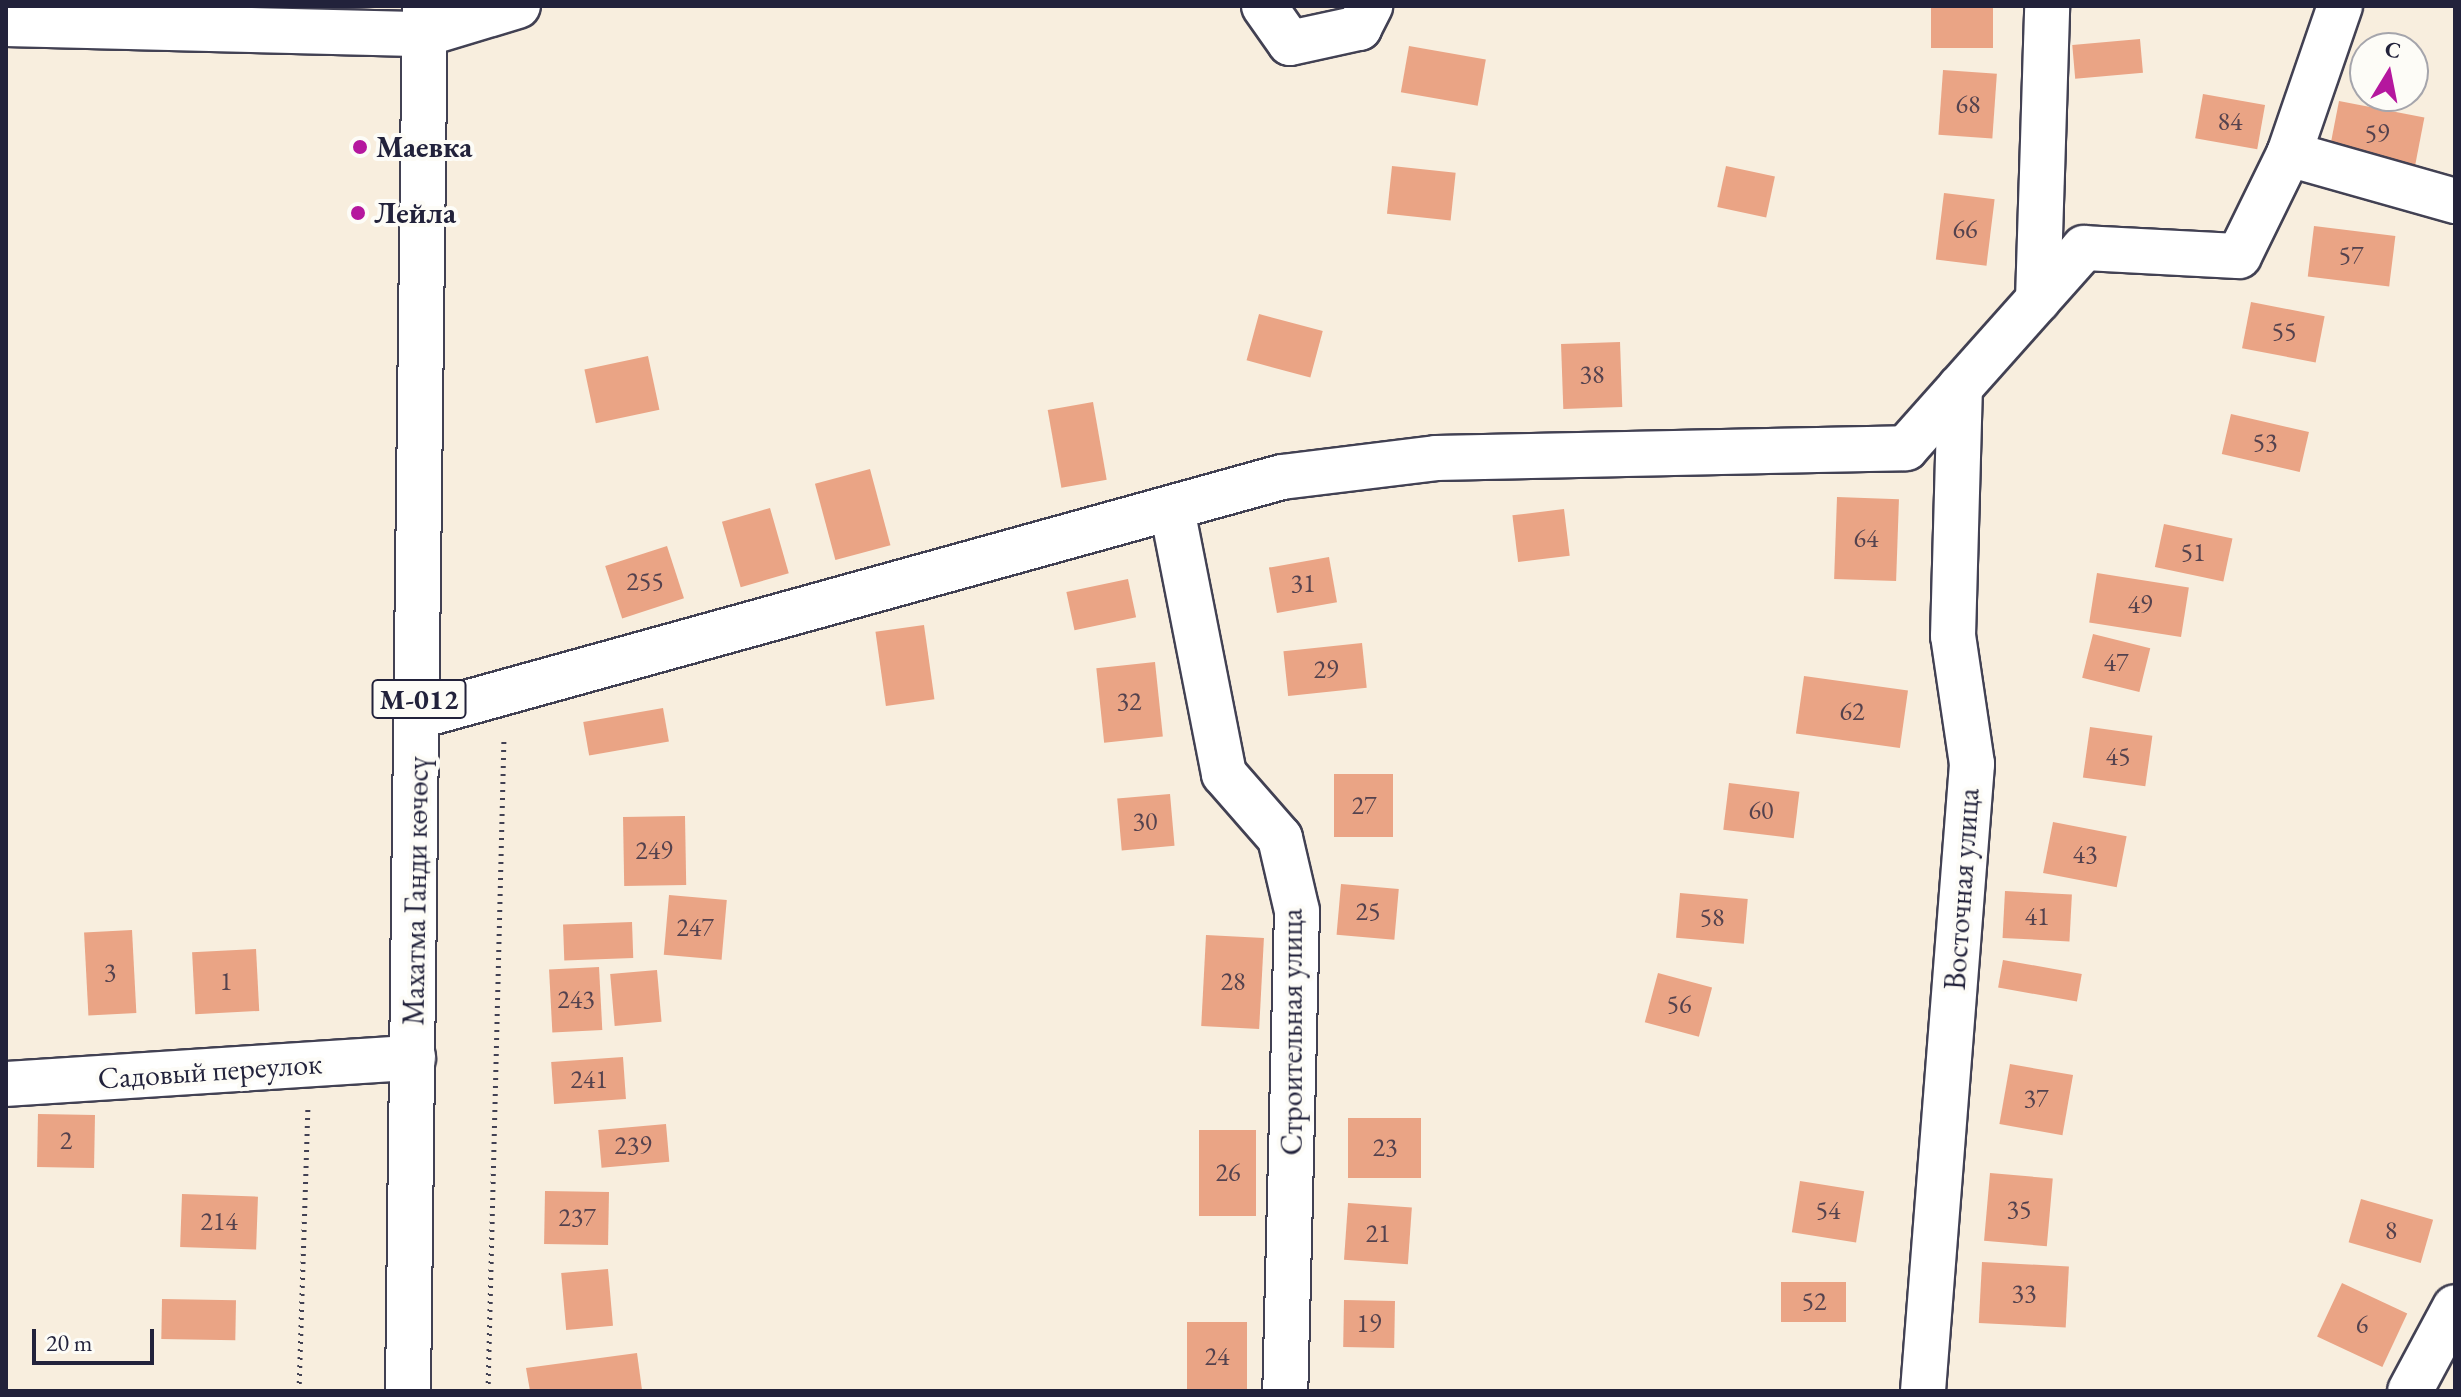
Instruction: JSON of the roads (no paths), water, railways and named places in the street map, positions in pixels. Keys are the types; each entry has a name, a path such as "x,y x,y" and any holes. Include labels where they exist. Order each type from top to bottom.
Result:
{"street":[{"path":"6,24 425,20 518,6"},
{"path":"1264,6 1290,43 1359,28 1370,6"},
{"path":"2038,300 2047,6"},
{"path":"419,716 1282,477 1436,458 1906,448 2084,248 2239,256 2289,154 2340,6"},
{"name":"Махатма Ганди көчөсү","path":"408,1391 419,716 425,20"},
{"path":"2289,154 2455,201"},
{"name":"Восточная улица","path":"1923,1391 1972,764 1953,636 1960,387"},
{"name":"Строительная улица","path":"1172,509 1224,774 1280,838 1297,911 1285,1391"},
{"name":"Садовый переулок","path":"6,1084 413,1058"},
{"path":"2410,1391 2455,1307"}],"place":[{"name":"Маевка","path":"360,147"},
{"name":"Лейла","path":"358,213"}]}
